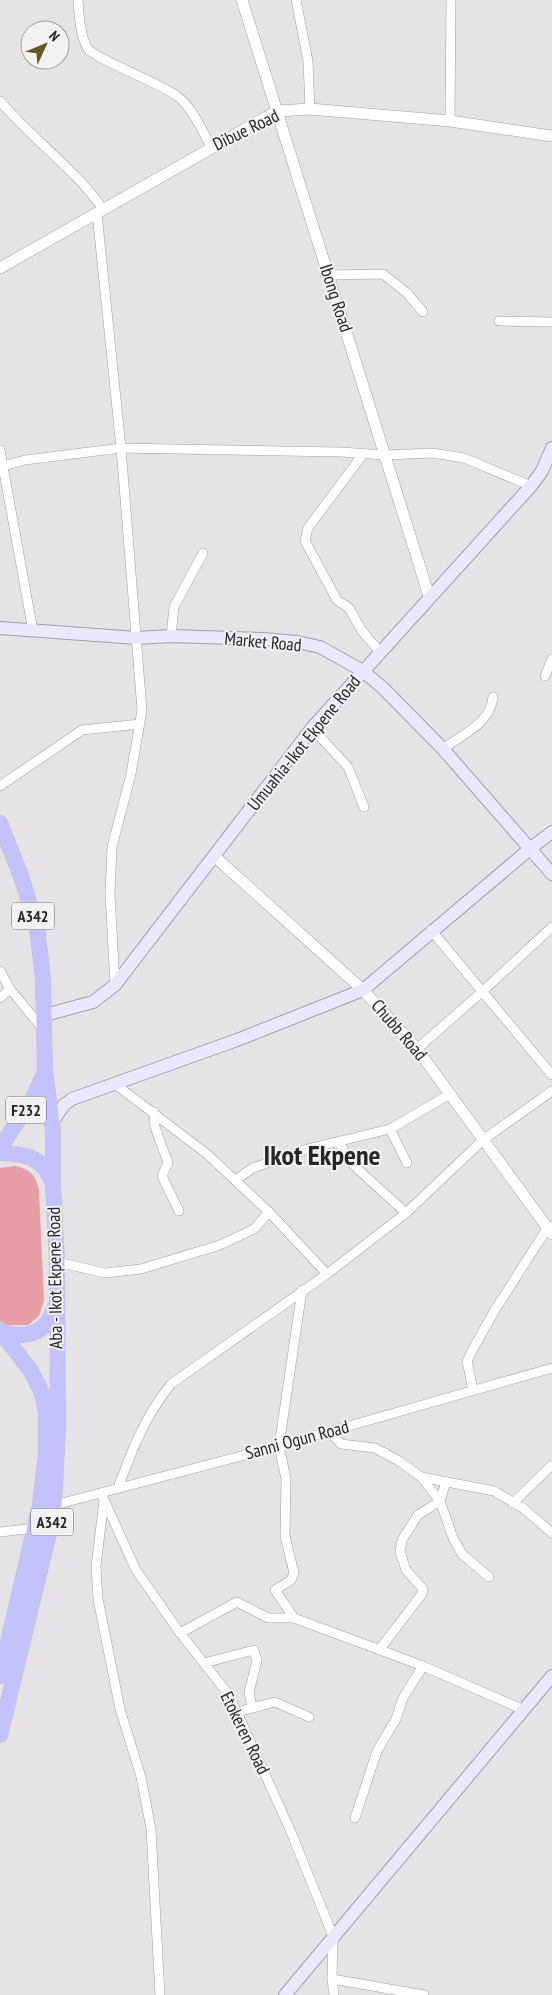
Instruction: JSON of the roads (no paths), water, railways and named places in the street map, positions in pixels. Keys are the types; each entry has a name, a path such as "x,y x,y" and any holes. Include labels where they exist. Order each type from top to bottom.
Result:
{"highway":[{"name":"Aba - Ikot Ekpene Road","path":"0,823 22,879 37,928 44,1022 45,1070 52,1122 57,1262 58,1428 43,1528 0,1735"},
{"name":"F232","path":"0,1148 34,1098 45,1070"},
{"path":"0,1153 24,1154 34,1157 48,1170 53,1184"},
{"path":"0,1331 12,1336 36,1333 52,1317 57,1303"},
{"name":"A342","path":"0,1331 31,1371 42,1393 46,1412 47,1506"},
{"name":"A342","path":"0,1676 12,1627 15,1604 43,1528"}],"main road":[{"name":"Umuahia-Ikot Ekpene Road","path":"44,1022 93,1002 115,985 312,728 429,596 531,486 549,461 552,448"},
{"name":"Market Road","path":"0,628 137,638 171,636 296,642 320,648 363,671 443,749 552,874"},
{"path":"52,1122 64,1105 72,1099 237,1040 363,990 431,930 552,832"},
{"path":"285,1995 552,1676"}],"street":[{"path":"78,0 84,36 92,54 156,82 179,97 198,122 211,147"},
{"name":"Ibong Road","path":"242,0 429,596"},
{"path":"296,0 308,61 310,109"},
{"path":"450,121 451,0"},
{"path":"0,101 94,197 100,211 142,710 131,774 112,847 110,893 115,985"},
{"name":"Dibue Road","path":"0,268 277,111 310,109 450,121 552,136"},
{"path":"328,275 383,274 407,293 423,312"},
{"path":"499,321 552,322"},
{"path":"2,467 25,460 121,448 385,455 433,452 454,455 531,486"},
{"path":"0,450 33,630"},
{"path":"364,454 308,528 305,541 337,600 349,608 362,631 380,652"},
{"path":"171,636 174,607 203,553"},
{"path":"545,676 552,659"},
{"path":"443,749 484,720 492,709 493,697"},
{"path":"0,786 82,730 140,724"},
{"path":"312,728 348,767 364,807"},
{"name":"Chubb Road","path":"214,856 363,990 416,1049 551,1229"},
{"path":"416,1049 484,991 552,927"},
{"path":"431,930 484,991 552,1075"},
{"path":"0,971 10,989 44,1022"},
{"path":"0,998 10,989"},
{"path":"115,1084 207,1154 269,1212 327,1274"},
{"path":"118,1488 136,1438 154,1405 171,1384 327,1274 406,1213 483,1140 552,1091"},
{"path":"235,1180 253,1168 307,1149 390,1129 436,1104 450,1094"},
{"path":"154,1112 155,1127 168,1163 162,1176 179,1211"},
{"path":"390,1129 407,1164"},
{"path":"338,1142 350,1162 406,1213"},
{"path":"57,1262 105,1273 141,1269 220,1246 254,1230 269,1212"},
{"path":"473,1390 467,1362 495,1310 551,1229"},
{"path":"294,1618 284,1606 275,1590 291,1580 294,1573 285,1536 286,1479 279,1446 302,1290"},
{"name":"Sanni Ogun Road","path":"47,1506 103,1497 118,1488 330,1432 552,1368"},
{"path":"330,1432 341,1444 374,1448 398,1461 421,1477 440,1501 462,1554 490,1577"},
{"path":"513,1503 552,1465"},
{"path":"421,1477 494,1491 523,1508 552,1533"},
{"path":"379,1650 422,1594 423,1589 406,1570 400,1552 402,1540 418,1515 440,1501 446,1482"},
{"path":"103,1497 96,1566 98,1592 120,1709 141,1776 148,1812 160,1995"},
{"name":"Etokeren Road","path":"103,1497 136,1570 180,1633 226,1692 237,1712 292,1832 333,1936"},
{"path":"0,1532 43,1528"},
{"path":"180,1633 237,1602 268,1618 294,1618 423,1666 524,1710"},
{"path":"204,1663 254,1650 258,1661 248,1692 252,1707"},
{"path":"355,1818 377,1751 396,1719 403,1698 423,1666"},
{"path":"237,1712 275,1702 309,1718"},
{"path":"333,1936 332,1979 334,1995"},
{"path":"332,1979 424,1995"}],"district":[{"name":"Ikot Ekpene","path":"322,1155"}]}
